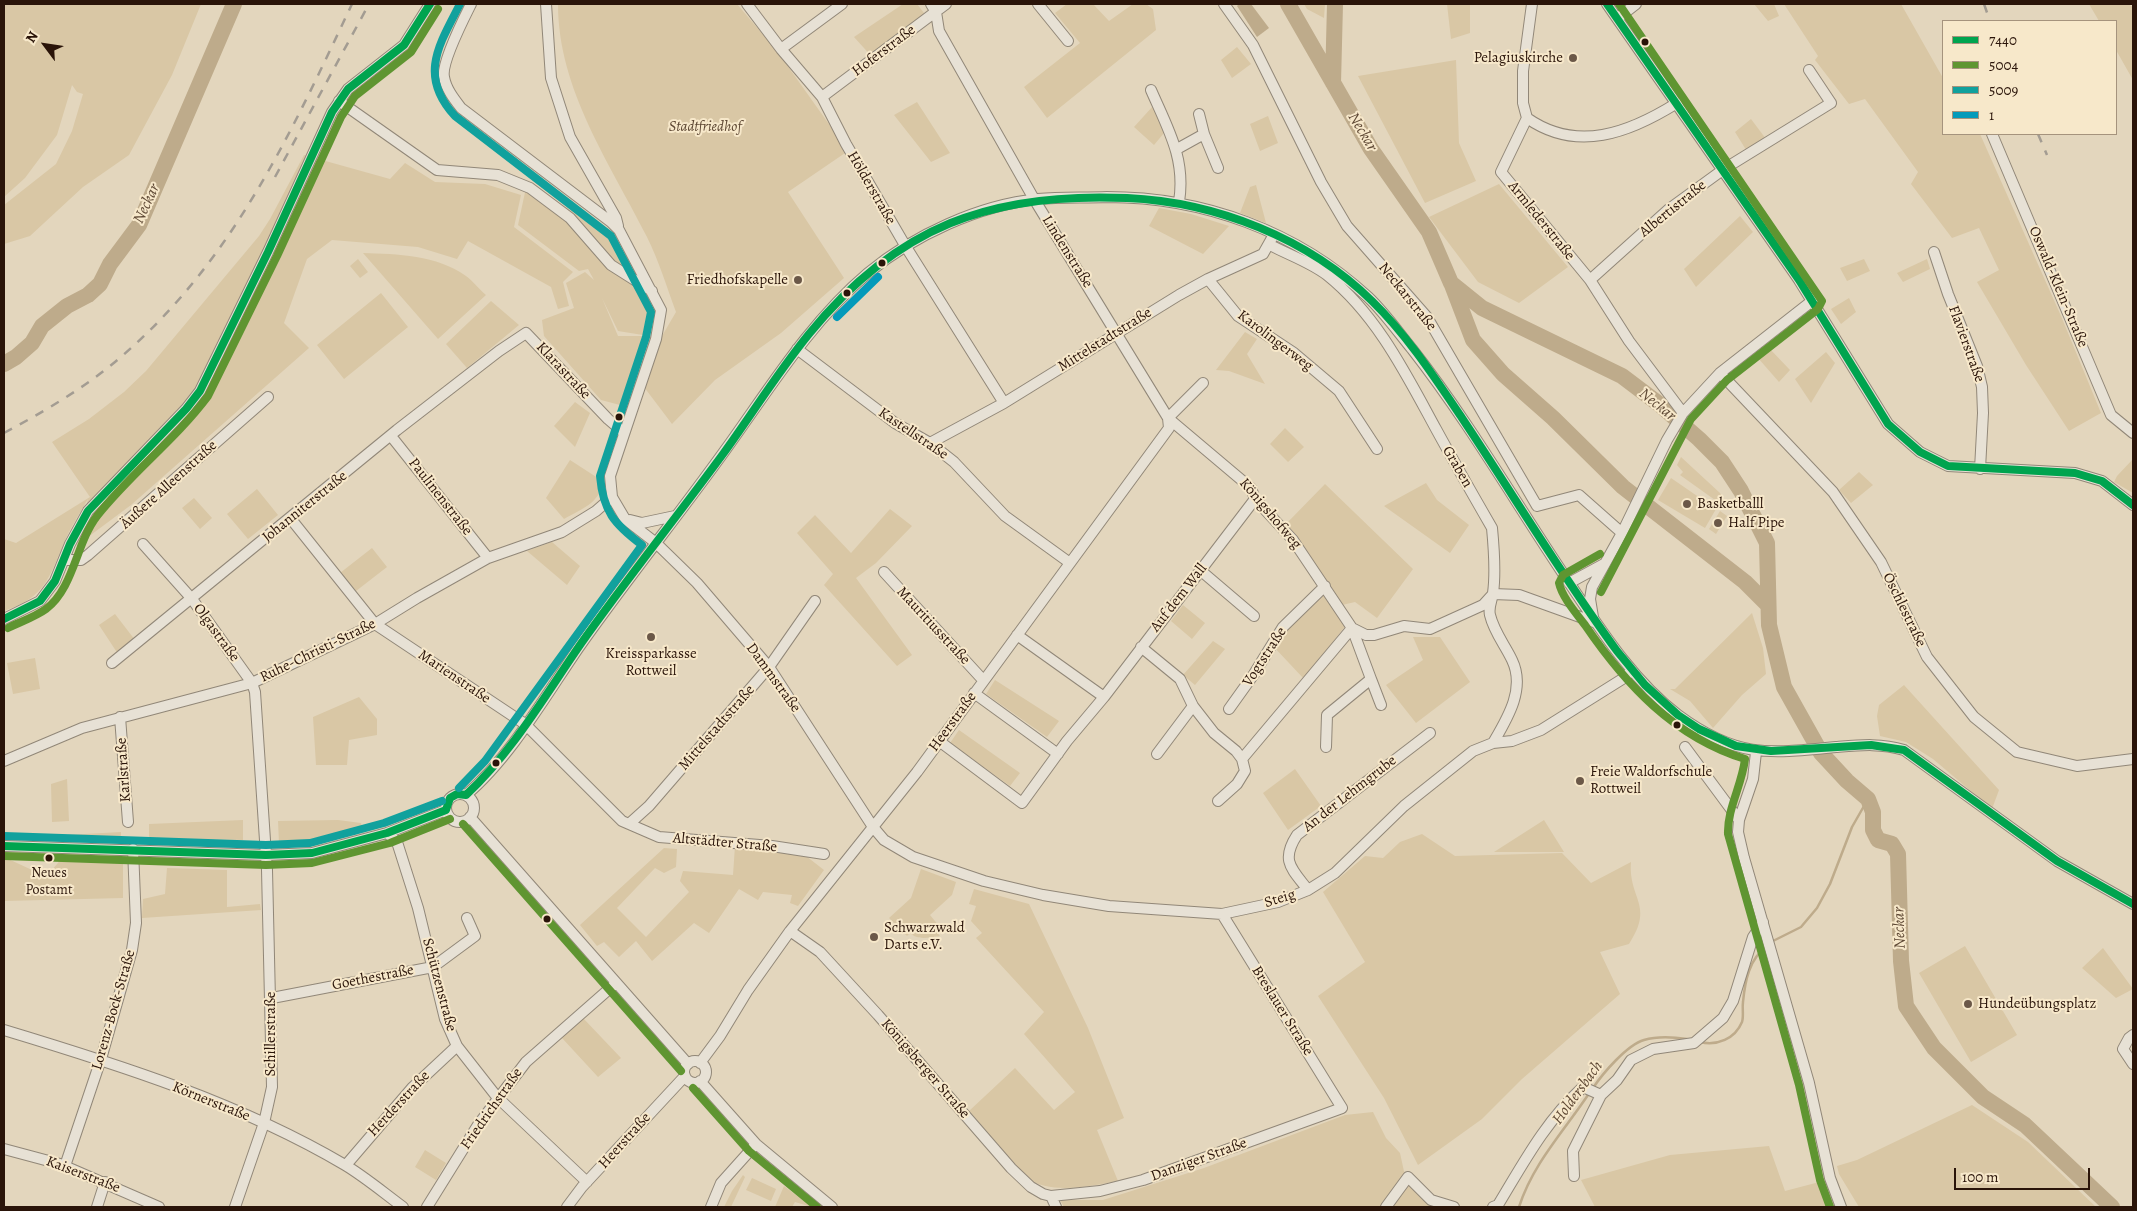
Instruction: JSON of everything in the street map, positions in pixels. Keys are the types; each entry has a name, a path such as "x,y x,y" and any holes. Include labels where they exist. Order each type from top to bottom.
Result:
{"street":[{"path":"4,619 40,601 55,581 70,544 88,511 186,409 200,391 339,102 360,79 404,45 430,4"},
{"path":"471,4 452,44 443,76 451,96 461,108 619,230"},
{"path":"546,4 551,78 570,137 616,218 619,230 662,310 656,338 623,432 610,476 612,497 625,519 642,523 675,516"},
{"name":"Hölderstraße","path":"747,4 780,48 822,97 846,144 906,247 1004,402"},
{"path":"780,48 842,4"},
{"name":"Hoferstraße","path":"822,97 934,8 946,4"},
{"path":"1038,4 1068,40"},
{"name":"Neckarstraße","path":"1224,4 1253,45 1321,182 1347,226 1427,317 1538,506 1579,495 1622,533"},
{"path":"1532,4 1523,71 1523,103 1527,118 1546,130 1562,136 1607,134 1654,117 1677,103"},
{"path":"1607,4 1724,169 1812,301 1888,424 1920,452 1948,466 2075,473 2102,480 2133,505"},
{"path":"1618,18 1636,4"},
{"name":"Lindenstraße","path":"934,8 940,31 1034,199 1168,418"},
{"name":"Albertistraße","path":"1590,280 1669,209 1724,169 1831,103 1809,70"},
{"path":"1151,90 1177,149 1182,182 1179,202"},
{"path":"339,102 437,170 498,175 530,188 570,218 612,266 653,292"},
{"path":"1199,114 1204,134 1218,168"},
{"name":"Armlederstraße","path":"1527,118 1501,172 1590,280 1629,342 1683,413"},
{"path":"1177,149 1204,134"},
{"name":"Oswald-Klein-Straße","path":"1992,135 2111,415 2133,433"},
{"path":"466,796 473,805 470,817 462,821 454,820 446,810 447,802 453,796 466,796 493,768 604,612 797,349 852,287 871,270 906,247 934,232 980,213 1034,199 1125,197 1179,202 1239,219 1274,234 1342,274 1373,301 1448,395 1529,524 1594,622 1632,670 1673,711 1704,733 1733,747 1756,752 1787,752 1868,744 1888,745 1904,750 1925,763 1990,814 2057,861 2133,904"},
{"path":"1270,245 1274,234"},
{"name":"Mittelstadtstraße","path":"930,443 1004,402 1208,279 1262,254 1270,245"},
{"name":"Graben","path":"1270,245 1300,258 1340,286 1396,355 1492,528 1494,557 1493,594 1489,604 1490,615 1513,662 1517,679 1515,699 1493,743"},
{"name":"Flavierstraße","path":"1934,252 1948,294 1977,366 1982,387 1983,413 1980,468"},
{"name":"Karolingerweg","path":"1208,279 1238,316 1294,353 1339,391 1377,449"},
{"path":"1594,622 1590,599 1592,587 1629,520 1667,440 1683,413 1720,373 1812,301"},
{"name":"Klarastraße","path":"499,350 526,333 608,419 623,432"},
{"name":"Kastellstraße","path":"797,349 895,423 930,443 954,462 1005,516 1070,564"},
{"name":"Johanniterstraße","path":"112,664 499,350"},
{"name":"Öschlestraße","path":"1720,373 1833,492 1881,562 1927,657 1974,717 2017,752 2077,766 2133,760"},
{"name":"Heerstraße","path":"700,1062 720,1036 748,990 790,931 939,741 1169,428 1168,418 1203,383"},
{"name":"Äußere Alleenstraße","path":"64,560 81,560 88,555 268,397"},
{"name":"Königshofweg","path":"1168,418 1251,488 1256,499 1293,540 1352,628 1380,705"},
{"name":"Paulinenstraße","path":"391,436 488,558"},
{"name":"Ruhe-Christi-Straße","path":"4,761 82,728 252,683 375,624 488,558 562,532 596,511 612,497"},
{"name":"Auf dem Wall","path":"939,741 1022,803 1256,499"},
{"name":"Marienstraße","path":"291,519 375,624 526,724 622,821 629,824"},
{"name":"Dammstraße","path":"625,519 656,543 697,583 769,667 873,826"},
{"name":"Olgastraße","path":"143,544 192,599 252,683 256,692 266,855"},
{"path":"1569,583 1605,563"},
{"path":"1200,570 1254,616"},
{"name":"Mauritiusstraße","path":"884,572 983,680"},
{"name":"Vogtstraße","path":"1229,709 1254,674 1283,626 1325,586"},
{"path":"1242,760 1352,628 1366,635 1374,636 1404,626 1430,629 1483,605 1493,594 1519,595 1594,622"},
{"name":"Mittelstadtstraße","path":"629,824 649,806 769,667 815,601"},
{"path":"1017,634 1104,698"},
{"path":"1141,647 1180,678 1193,706 1214,733 1236,751 1242,760 1245,771 1237,784 1218,801"},
{"name":"Steig","path":"873,826 884,840 913,857 984,881 1043,895 1110,906 1222,914 1278,902 1308,890 1336,872 1404,806 1473,751 1493,743 1512,742 1541,730 1610,687 1632,670"},
{"path":"1326,748 1327,715 1371,679"},
{"path":"974,693 1058,754"},
{"path":"1157,754 1193,706"},
{"name":"Karlstraße","path":"120,718 128,822"},
{"name":"An der Lehmgrube","path":"1308,890 1289,866 1289,850 1297,835 1430,733"},
{"path":"1685,747 1739,820"},
{"path":"1756,752 1753,780 1739,820 1738,832 1809,1083 1830,1178 1841,1207"},
{"path":"4,846 266,855 312,853 387,833 446,810"},
{"path":"470,817 688,1064"},
{"name":"Altstädter Straße","path":"629,824 659,837 772,846 824,854"},
{"name":"Schützenstraße","path":"387,833 397,842 433,967 445,1020 457,1046 497,1097 587,1182"},
{"name":"Lorenz-Bock-Straße","path":"65,1166 101,1059 130,959 135,932 133,849"},
{"name":"Schillerstraße","path":"235,1207 264,1123 272,1087 272,998 266,855"},
{"name":"Breslauer Straße","path":"1222,914 1342,1108"},
{"name":"Goethestraße","path":"272,998 433,967 475,936 468,918"},
{"path":"1574,1176 1573,1151 1594,1092 1617,1080 1631,1060 1653,1049 1699,1040 1723,1018 1733,1001 1746,955 1762,922"},
{"name":"Königsberger Straße","path":"790,931 820,952 1011,1168 1030,1187 1051,1196"},
{"name":"Friedrichstraße","path":"427,1207 497,1097 526,1062 616,983"},
{"name":"Körnerstraße","path":"4,1030 101,1059 264,1123 346,1165 403,1207"},
{"path":"2133,1035 2129,1038 2123,1049 2133,1064"},
{"name":"Herderstraße","path":"346,1165 412,1088 457,1046"},
{"path":"694,1061 700,1062 704,1067 705,1073 700,1081 693,1082 685,1076 685,1068 694,1061"},
{"name":"Heerstraße","path":"567,1207 587,1182 685,1076"},
{"path":"700,1081 756,1144 832,1207"},
{"path":"1493,1207 1498,1206 1548,1123 1583,1087 1594,1092"},
{"name":"Danziger Straße","path":"1051,1196 1100,1191 1143,1180 1342,1108"},
{"path":"711,1207 721,1183 756,1144"},
{"name":"Kaiserstraße","path":"4,1149 65,1166 159,1207"},
{"path":"1386,1207 1408,1177 1431,1200 1454,1207"},
{"path":"97,1207 105,1182"},
{"path":"1051,1196 1056,1207"}],"green space":[{"path":"4,4 201,4 172,75 129,155 83,187 30,236 4,244 4,205 56,164 72,131 83,94 77,92 72,85 57,135 25,178 4,197"},
{"name":"Stadtfriedhof","path":"558,4 737,4 777,51 848,151 788,192 844,278 781,333 715,380 672,424 644,387 662,336 676,312 651,246 576,96 560,36"},
{"path":"903,4 917,4 924,13 924,19 873,58 854,37"},
{"path":"1067,4 1093,4 1109,21 1133,4 1146,4 1153,9 1156,30 1047,118 1024,87 1080,43 1055,13"},
{"path":"1304,4 1325,4 1324,18 1307,9"},
{"path":"1447,4 1470,4 1470,33 1451,39"},
{"path":"1754,4 1774,4 1779,16 1768,21"},
{"path":"1784,4 1901,4 1942,76 1942,135 1980,135 2061,316 2101,413 2069,431 2026,365 1977,282 1999,270 1979,228 1952,238 1911,184 1918,172 1865,99 1849,104 1815,60 1818,56"},
{"path":"2089,4 2128,4 2133,7 2133,80 2117,52 2117,20 2098,20"},
{"path":"1237,47 1251,64 1232,78 1221,60"},
{"path":"1456,60 1459,143 1476,181 1425,203 1358,76"},
{"path":"917,102 950,153 931,162 894,115"},
{"path":"1153,106 1164,133 1154,145 1134,127"},
{"path":"1268,116 1278,143 1260,151 1250,124"},
{"path":"1751,119 1766,139 1748,153 1735,132"},
{"path":"304,155 390,179 405,163 435,182 485,184 521,195 514,227 573,272 563,282 569,306 558,309 551,287 468,241 457,259 418,247 332,240 307,259 284,323 309,348 131,505 76,546 88,499 69,532 54,567 43,586 28,600 4,611 4,539 16,543 90,497 52,442 89,419 124,392 146,371 259,236"},
{"path":"527,183 586,220 614,243 626,255 638,272 657,308 649,336 618,331 602,298 618,336 645,336 620,405 601,400 544,336 542,320 574,308 566,283 585,272 594,280 588,269 579,271 518,225"},
{"path":"1499,184 1568,267 1519,303 1478,282 1429,217"},
{"path":"1256,185 1266,223 1240,213 1250,187"},
{"path":"1159,208 1191,214 1229,226 1203,254 1149,226"},
{"path":"1740,216 1753,232 1696,287 1684,269"},
{"path":"363,253 403,255 442,264 466,276 486,295 438,339"},
{"path":"358,259 368,272 360,278 350,266"},
{"path":"1864,259 1870,271 1847,281 1840,268"},
{"path":"1927,259 1930,269 1903,282 1897,273"},
{"path":"381,293 408,327 344,379 317,345"},
{"path":"1849,298 1856,312 1841,324 1831,309"},
{"path":"491,301 519,325 467,368 446,344"},
{"path":"1245,332 1257,339 1247,354 1265,384 1229,371 1216,370"},
{"path":"1769,348 1790,370 1779,382 1758,358"},
{"path":"1826,352 1835,363 1811,403 1795,379"},
{"path":"575,402 590,413 575,447 554,426"},
{"path":"1285,428 1304,447 1288,462 1270,444"},
{"path":"1681,457 1720,493 1729,510 1680,475 1683,472 1677,465"},
{"path":"2133,459 2133,493 2114,482 2117,476"},
{"path":"570,460 604,482 598,496 589,505 564,519 546,498"},
{"path":"1859,472 1873,485 1851,503 1839,490"},
{"name":"Basketballl","path":"1671,478 1716,509 1705,528 1658,500"},
{"path":"1426,483 1437,500 1469,525 1450,553 1384,506"},
{"path":"1325,484 1413,569 1377,618 1355,602 1342,605 1286,524"},
{"path":"257,489 278,515 248,539 227,514"},
{"path":"194,498 212,518 200,529 182,508"},
{"path":"890,509 912,526 876,563 856,578 912,655 897,666 824,585 833,574 797,533 815,515 851,553"},
{"name":"Half Pipe","path":"1720,511 1727,516 1716,534 1709,529"},
{"path":"552,542 580,566 567,585 527,551"},
{"path":"372,548 387,567 356,591 340,573"},
{"path":"1324,595 1346,625 1304,679 1273,646 1285,629 1317,598"},
{"path":"1183,605 1205,623 1192,639 1171,621"},
{"path":"1752,613 1763,648 1766,674 1742,695 1713,728 1690,701 1670,689 1675,689"},
{"path":"115,614 135,640 118,654 99,625"},
{"path":"1413,637 1440,637 1470,682 1416,723 1386,685 1423,660"},
{"path":"1213,641 1225,649 1195,685 1183,675"},
{"path":"35,658 40,689 13,694 7,663"},
{"path":"995,680 1059,721 1047,737 986,694"},
{"path":"1904,685 1999,790 1992,809 1933,759 1906,742 1880,736 1877,716 1879,705"},
{"path":"359,697 377,719 377,735 349,740 347,765 316,765 313,717"},
{"path":"959,730 1020,773 1010,786 950,743"},
{"path":"1295,769 1321,806 1288,830 1263,793"},
{"path":"67,779 69,821 52,822 51,784"},
{"path":"243,820 243,840 149,838 149,824"},
{"path":"338,820 361,823 362,826 342,835 322,840 290,844 279,843 278,821"},
{"path":"1544,820 1564,852 1494,852"},
{"path":"121,832 121,838 47,839 47,836"},
{"path":"1422,834 1455,856 1562,853 1591,883 1631,862 1631,875 1639,902 1640,920 1629,944 1600,952 1620,994 1522,1079 1482,1119 1418,1165 1384,1098 1318,996 1365,962 1323,892 1365,856 1383,858 1400,842"},
{"path":"735,846 806,856 824,870 798,906 790,903 792,895 763,892 758,900 739,889 709,933 694,923 652,961 636,941 619,957 604,942 597,946 580,925 664,848 677,849 676,867 664,873 655,868 617,908 646,937 689,892 680,881 683,871 733,875"},
{"path":"4,857 32,870 51,871 63,857 123,861 123,898 4,901"},
{"path":"167,868 227,870 227,907 260,904 261,910 142,918 143,899 165,894"},
{"path":"921,869 956,882 952,895 930,915 939,926 935,930 940,936 920,938 910,933 907,936 889,918 911,898"},
{"path":"974,889 1029,904 1088,1028 1124,1118 1097,1130 1118,1181 1071,1188 1059,1188 1037,1183 1027,1178 969,1111 1015,1068 1054,1110 1075,1092 1024,1034 1044,1012 976,938 982,933 971,921 976,906 969,904"},
{"name":"Hundeübungsplatz","path":"1965,946 2017,1035 1971,1062 1919,973"},
{"path":"2103,948 2133,989 2116,998 2082,968"},
{"path":"583,1018 621,1058 598,1077 562,1038"},
{"path":"1972,1105 2028,1142 2096,1207 1859,1207 1839,1174 1837,1166 1857,1160"},
{"path":"1373,1112 1386,1138 1400,1153 1405,1176 1449,1207 1064,1207 1060,1200 1103,1200 1204,1168 1345,1115"},
{"path":"1769,1146 1785,1191 1827,1180 1837,1207 1595,1207 1581,1180 1670,1155"},
{"path":"425,1150 446,1163 436,1180 415,1167"},
{"path":"743,1175 745,1177 731,1207 724,1207 732,1191"},
{"path":"752,1178 776,1189 771,1201 746,1190"},
{"path":"784,1186 812,1207 795,1202 792,1207 775,1207"}],"shaded area":[{"path":"1239,4 1251,4 1269,28 1257,37 1237,6"}],"waterway":[{"name":"Neckar","path":"4,364 16,357 32,343 42,326 67,306 88,295 100,284 110,264 139,225 234,4"},
{"name":"Neckar","path":"1288,4 1371,149 1429,232 1451,283 1482,308 1622,376 1659,404 1722,462 1741,491 1767,543 1769,625 1784,687 1821,753 1847,781 1868,799 1873,812 1873,830 1878,840 1892,844 1898,854 1901,961 1906,1006 1934,1048 1983,1097 2025,1125 2112,1207"},
{"name":"Neckar","path":"1333,83 1335,4"},
{"name":"Neckar","path":"1452,285 1473,340 1503,374 1553,418 1623,487 1745,582 1767,604"},
{"name":"Holdersbach","path":"1771,942 1801,927 1817,908 1830,884 1852,827 1868,799"},
{"name":"Holdersbach","path":"1700,1042 1713,1043 1725,1040 1739,1028 1743,1020 1744,994 1749,971 1756,957 1767,946"},
{"name":"Holdersbach","path":"1593,1088 1616,1060 1637,1043 1660,1037 1687,1039"},
{"name":"Holdersbach","path":"1519,1207 1532,1176 1541,1161 1590,1092"}],"railway":[{"path":"4,433 61,400 115,362 156,324 192,284 224,241 253,197 280,150 352,4"},
{"path":"275,177 369,4"},
{"path":"1984,4 1990,20"},
{"path":"2038,135 2047,155"}],"transit line":[{"name":"7440","path":"4,619 40,601 55,581 70,544 88,511 186,409 200,391 268,252 332,112 348,89 404,45 430,4"},
{"name":"5009","path":"459,788 485,761 642,545 617,523 607,508 600,476 646,337 651,312 611,236 455,116 444,101 437,87 435,74 436,60 439,47 460,4"},
{"name":"7440","path":"1607,4 1799,280 1888,424 1920,452 1948,466 2075,473 2102,481 2133,505"},
{"name":"5004","path":"1601,592 1691,419 1727,380 1818,309 1822,301 1619,4"},
{"name":"5004","path":"8,628 42,612 55,600 63,589 84,539 97,516 124,485 182,427 208,396 277,256 341,117 355,96 411,52 438,9"},
{"name":"7440","path":"4,846 266,855 312,853 387,833 446,810 450,798 457,794 466,795 513,742 597,621 723,454 787,363 809,334 842,297 877,266 912,242 950,223 990,210 1032,202 1078,198 1127,198 1194,207 1259,227 1319,259 1347,279 1372,301 1409,342 1431,372 1538,536 1617,651 1645,685 1678,715 1699,729 1736,746 1771,751 1871,745 1904,750 2057,861 2133,904"},
{"name":"1","path":"837,317 878,277"},
{"name":"5004","path":"1600,554 1563,575 1559,583 1570,605 1617,668 1654,706 1674,723 1696,737 1719,749 1745,759 1732,806 1728,834 1799,1085 1820,1180 1830,1207"},
{"name":"5009","path":"4,836 266,845 310,843 384,823 442,801"},
{"name":"5004","path":"4,856 266,865 312,863 390,843 450,819"},
{"name":"5004","path":"463,824 681,1071"},
{"name":"5004","path":"693,1088 749,1151 817,1207"}],"place":[{"name":"Pelagiuskirche","path":"1573,58"},
{"name":"Friedhofskapelle","path":"798,280"},
{"name":"Basketballl","path":"1687,504"},
{"name":"Half Pipe","path":"1718,523"},
{"name":"Kreissparkasse Rottweil","path":"651,637"},
{"name":"Freie Waldorfschule Rottweil","path":"1580,781"},
{"name":"Neues Postamt","path":"49,858"},
{"name":"Schwarzwald Darts e.V.","path":"874,937"},
{"name":"Hundeübungsplatz","path":"1968,1004"}]}
